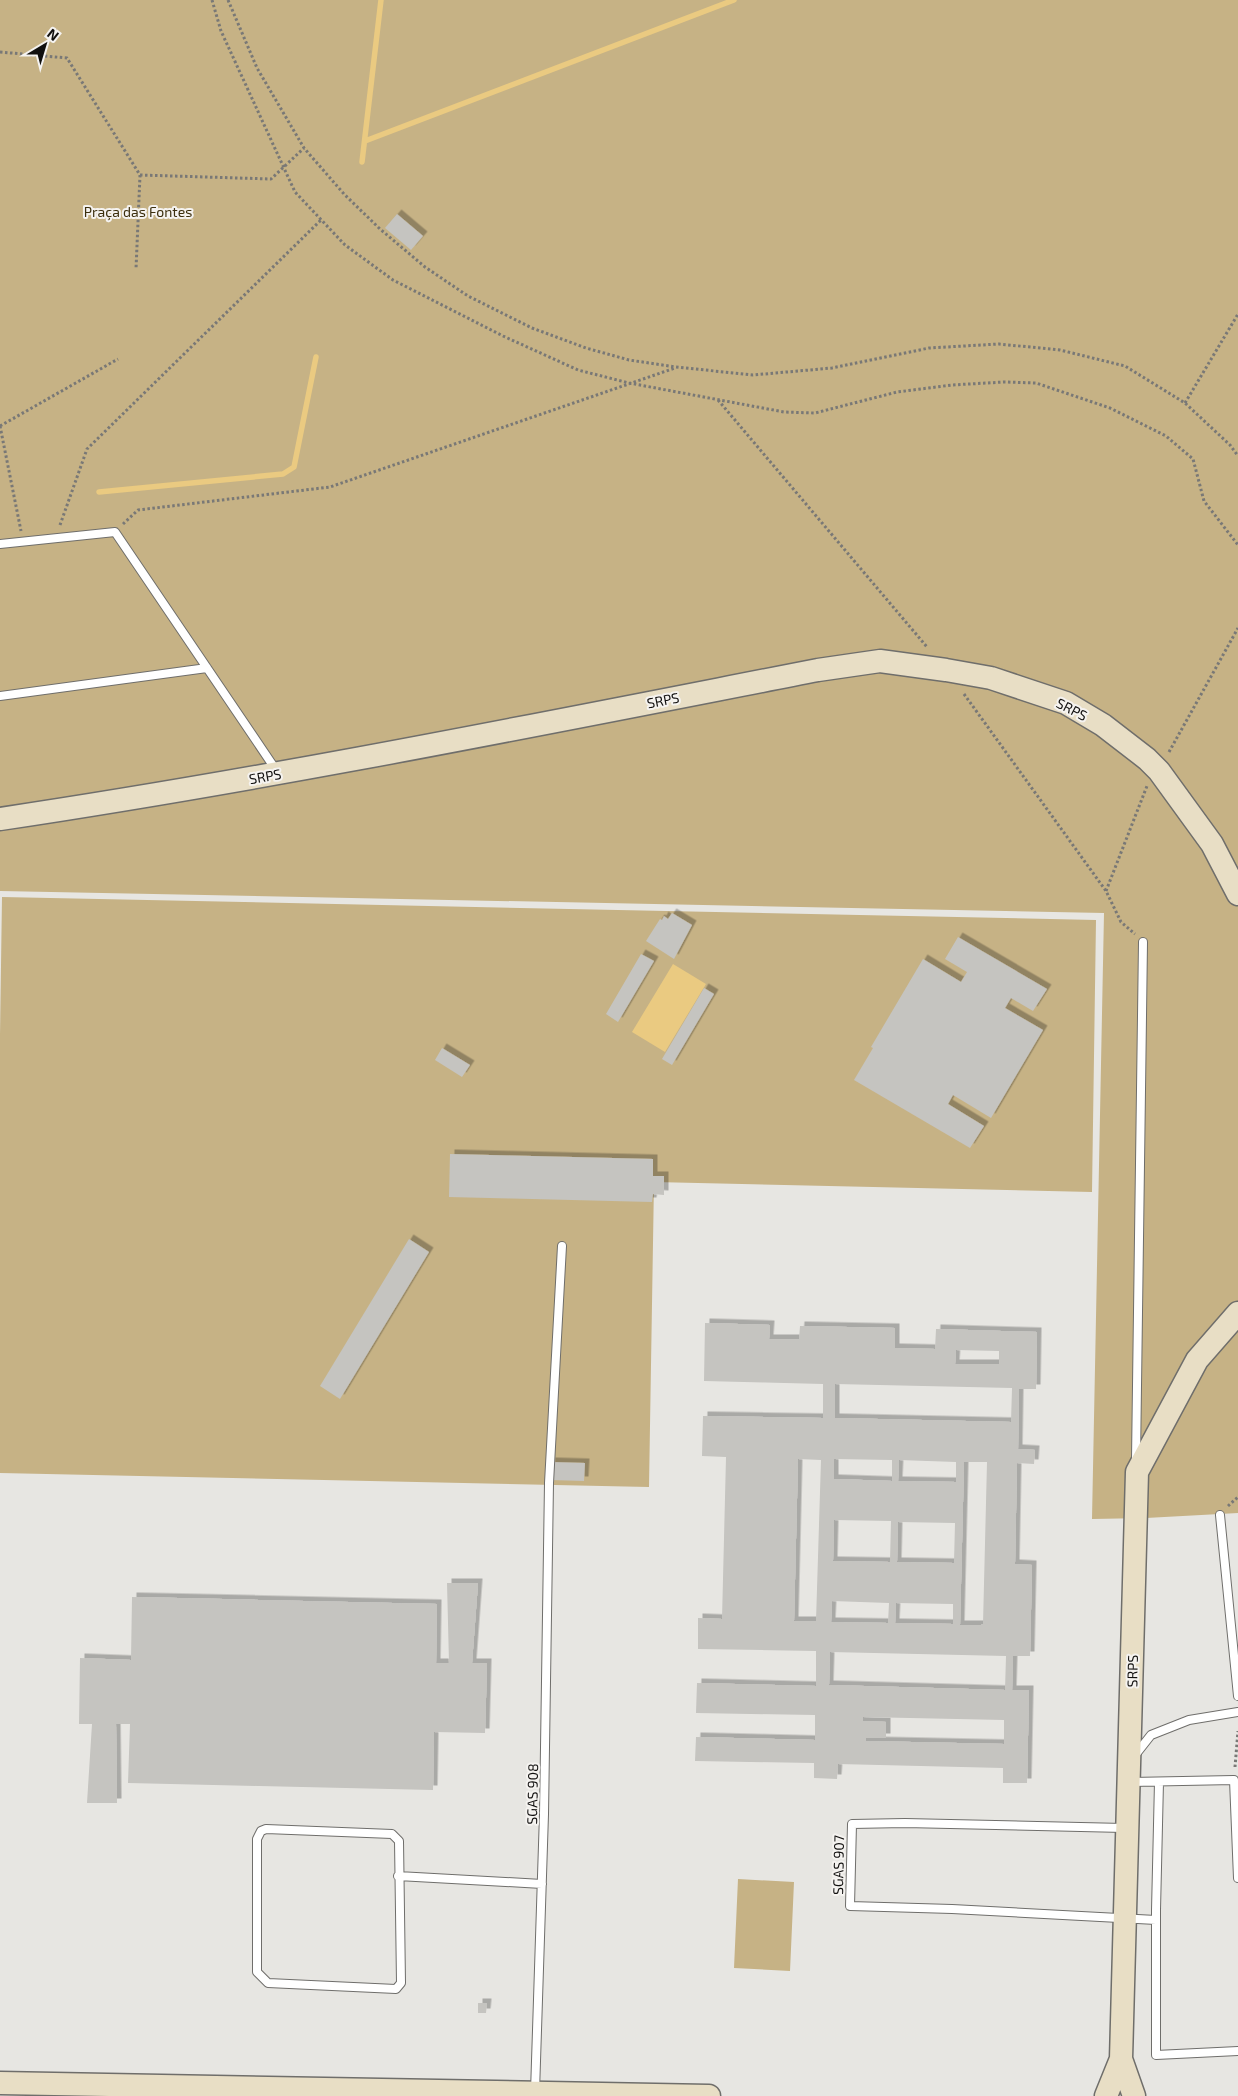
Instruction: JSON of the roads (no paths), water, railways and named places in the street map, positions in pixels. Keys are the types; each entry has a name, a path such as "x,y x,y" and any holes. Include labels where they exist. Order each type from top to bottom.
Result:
{"main road":[{"name":"SRPS","path":"0,819 146,797 279,774 818,670 880,661 991,678 1066,703 1103,725 1147,759 1159,771 1212,844 1238,894"},
{"name":"SRPS","path":"1106,2096 1121,2059 1137,1472 1197,1360 1238,1313"},
{"name":"SRPS","path":"1121,2059 1134,2096"},
{"path":"0,2083 258,2091 709,2096"}],"lane":[{"path":"0,544 115,532 279,774"},
{"path":"0,696 207,668"},
{"path":"1137,1472 1135,1457 1143,942"},
{"name":"SGAS 908","path":"546,2094 542,1884 549,1494 562,1246"},
{"path":"1220,1515 1238,1696"},
{"path":"1238,1712 1189,1720 1151,1735 1129,1772 1159,1782 1234,1780 1238,1878"},
{"path":"1159,1782 1156,2055 1238,2051"},
{"name":"SGAS 907","path":"1125,1918 850,1906 852,1824 915,1823 1126,1828"},
{"path":"266,1829 392,1834 399,1841 398,1876 399,1987 268,1982 257,1972 257,1839 261,1831 266,1829"},
{"path":"398,1876 542,1884"},
{"path":"1125,1918 1156,1920"}],"waterway":[{"path":"362,162 381,0"},
{"path":"365,141 734,0"},
{"path":"99,492 283,474 294,467 316,357"}],"park label":[{"name":"Praça das Fontes","path":"138,211"}]}
